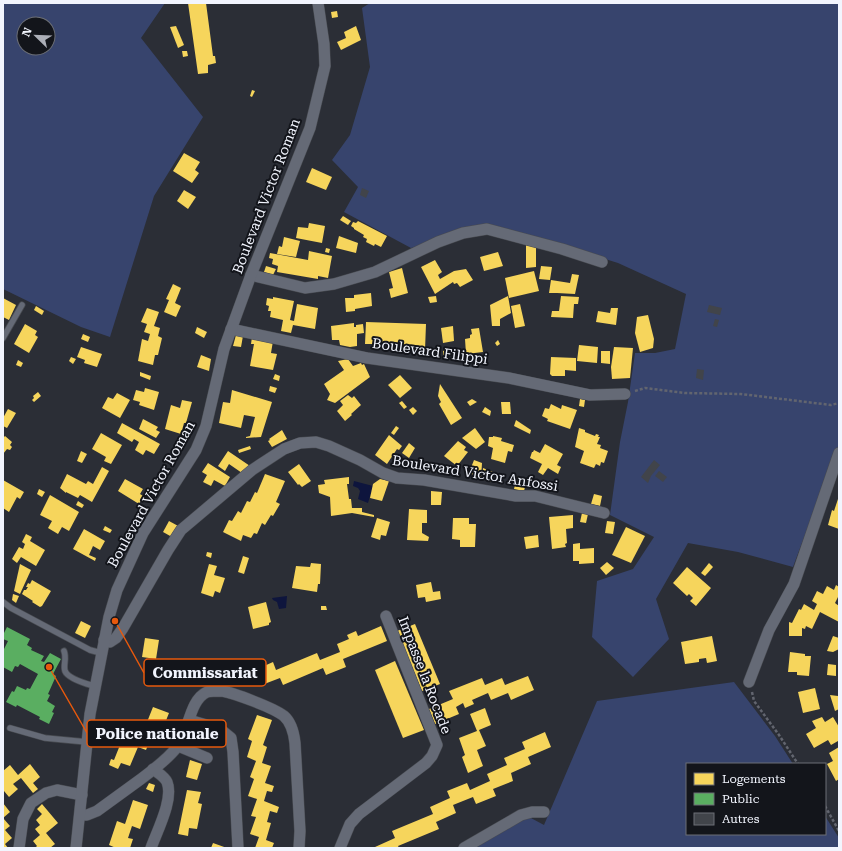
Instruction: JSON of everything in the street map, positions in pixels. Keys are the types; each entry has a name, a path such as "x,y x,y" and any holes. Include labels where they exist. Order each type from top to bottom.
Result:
{"street":[{"name":"Boulevard Victor Roman","path":"76,848 94,686 109,617 117,590 143,533 196,450 206,426 224,349 250,275 310,128 325,66 324,44 318,3"},
{"path":"250,275 305,288 334,284 375,272 438,242 463,233 487,229 562,249 602,262"},
{"name":"Boulevard Filippi","path":"231,329 367,358 509,378 590,395 625,394"},
{"name":"Boulevard Victor Anfossi","path":"104,640 110,642 116,638 181,530 252,470 284,449 300,443 316,442 329,446 397,478 424,480 516,496 535,496 604,513"},
{"path":"749,682 768,630 794,584 839,453"},
{"name":"Impasse la Rocade","path":"340,848 350,824 359,814 426,763 432,756 437,745 386,616"},
{"path":"80,815 87,815 97,811 166,760 178,746 186,732 189,720 199,698 207,692 223,691 270,708 285,717 293,729 300,831 299,848"},
{"path":"189,720 220,729 231,738 238,848"},
{"path":"178,746 207,758"},
{"path":"151,848 170,792 167,780 153,769"},
{"path":"19,848 23,818 31,804 46,793 57,790 82,794"},
{"path":"464,848 521,815 532,812 544,812"}],"lane":[{"path":"3,338 22,304"},
{"path":"3,602 11,608 90,650 101,653"},
{"path":"64,652 66,655 65,671 68,676 94,686"},
{"path":"10,728 45,738 87,742"}],"path":[{"path":"625,394 645,388 685,392 741,394 831,405 839,403"},
{"path":"749,682 754,701 779,734 797,763"},
{"path":"826,808 839,831"}],"shaded area":[{"path":"3,3 165,3 141,38 203,117 154,196 110,337 81,327 3,289"},
{"path":"370,3 839,3 839,444 793,567 738,552 688,543 656,599 669,639 633,677 592,637 597,581 633,569 654,537 610,515 620,442 628,402 635,353 655,353 675,349 686,294 618,263 491,225 411,248 344,212 358,187 332,160 350,135 370,67 362,8"},
{"path":"354,481 373,486 368,503 358,499 360,491 358,488 353,486"},
{"path":"287,596 286,608 279,609 277,602 272,598"},
{"path":"734,682 775,736 792,763 686,763 686,835 826,835 826,818 839,838 839,848 474,848 529,817 544,825 597,701"}],"building: Logements":[{"path":"188,3 206,3 213,56 215,56 216,63 208,65 208,73 198,74"},
{"path":"337,11 338,17 332,18 331,12"},
{"path":"176,26 184,45 178,48 170,27"},
{"path":"356,26 361,40 341,50 337,42 346,38 344,32"},
{"path":"182,51 187,51 188,56 183,57"},
{"path":"252,90 255,91 252,97 250,96"},
{"path":"184,153 200,162 195,170 199,173 192,183 173,171"},
{"path":"312,168 332,177 326,190 306,182"},
{"path":"184,190 196,197 188,209 177,201"},
{"path":"343,216 351,221 348,225 340,220"},
{"path":"358,221 387,236 381,247 375,244 374,246 366,242 367,239 363,237 364,235 351,226 353,222 356,223"},
{"path":"309,223 325,226 322,243 296,238 298,227 308,228"},
{"path":"339,236 358,243 356,253 336,248"},
{"path":"284,237 300,241 296,257 277,254 279,246 282,247"},
{"path":"526,245 536,247 536,267 526,268"},
{"path":"326,248 330,249 329,253 325,252"},
{"path":"309,251 332,256 328,278 318,276 318,279 277,272 278,266 272,264 273,259 269,258 270,253 308,260"},
{"path":"498,252 503,266 484,271 480,257"},
{"path":"435,260 442,272 438,275 440,279 454,271 466,269 473,280 460,287 457,283 454,284 453,282 435,294 421,267"},
{"path":"266,266 276,269 273,275 264,272"},
{"path":"541,266 552,267 550,280 539,279"},
{"path":"402,268 408,293 391,298 389,289 393,288 389,272"},
{"path":"534,271 539,291 509,298 505,278"},
{"path":"572,274 579,275 575,294 549,293 551,280 570,283"},
{"path":"173,284 181,288 175,303 181,306 176,317 164,312 169,300 166,299"},
{"path":"371,293 372,306 346,312 345,298 354,298 354,295"},
{"path":"436,296 437,302 430,303 428,297"},
{"path":"508,296 511,313 500,319 500,326 492,326 490,305"},
{"path":"561,296 579,297 578,304 574,304 573,318 551,317 552,311 559,311"},
{"path":"273,297 294,301 290,320 294,321 297,304 318,308 315,329 293,325 291,333 281,331 283,320 270,317 271,311 268,311 269,306 266,305 267,298 273,299"},
{"path":"3,298 16,305 9,320 3,317"},
{"path":"520,304 525,326 515,328 511,306"},
{"path":"36,306 44,311 42,315 34,310"},
{"path":"147,308 159,312 154,326 160,328 158,336 162,338 158,355 155,355 153,365 138,361 142,339 148,341 150,334 144,332 147,324 141,322"},
{"path":"611,308 618,308 616,325 596,322 598,311 610,313"},
{"path":"648,315 654,339 653,348 640,352 635,333 637,317"},
{"path":"366,322 426,324 425,350 393,349 393,344 365,344"},
{"path":"354,323 354,327 356,327 356,325 363,324 364,333 357,334 357,346 350,347 340,345 339,340 332,340 331,326"},
{"path":"25,324 37,331 35,335 38,337 29,353 14,344"},
{"path":"453,326 454,341 443,343 441,328"},
{"path":"197,327 207,332 204,338 195,333"},
{"path":"479,328 483,352 466,354 465,339 470,338 470,335 472,334 471,329"},
{"path":"83,334 90,337 88,342 81,339"},
{"path":"236,335 243,336 241,347 233,346"},
{"path":"252,337 273,341 271,353 277,354 273,370 250,366 254,344 251,344"},
{"path":"498,340 500,344 497,346 495,343"},
{"path":"579,345 598,347 597,363 577,361"},
{"path":"81,347 102,354 97,367 84,363 85,360 77,357"},
{"path":"614,347 633,348 630,378 612,379 611,367"},
{"path":"446,350 447,355 443,355 443,351"},
{"path":"601,351 610,351 610,364 601,363"},
{"path":"201,355 211,359 209,371 197,367"},
{"path":"464,356 464,361 460,361 460,357"},
{"path":"71,357 76,359 73,364 69,361"},
{"path":"551,357 576,358 576,371 565,370 565,376 552,376 550,374"},
{"path":"348,359 353,366 361,363 362,365 364,364 370,377 335,403 327,400 330,394 324,384 344,370 338,361"},
{"path":"18,360 23,363 21,367 16,365"},
{"path":"140,372 151,376 150,380 140,376"},
{"path":"275,374 280,376 279,381 273,379"},
{"path":"400,375 412,388 400,398 388,385"},
{"path":"440,384 462,418 451,425 439,404 441,402 438,396"},
{"path":"270,386 277,388 275,393 269,391"},
{"path":"145,388 159,392 154,410 139,405 140,402 133,400 136,390 144,392"},
{"path":"232,390 272,402 261,437 246,438 250,436 255,417 244,415 241,428 219,423 223,402 230,403"},
{"path":"38,392 41,396 34,402 32,400 34,398 33,396"},
{"path":"117,393 130,400 120,418 102,408 108,397 113,399"},
{"path":"348,395 352,398 354,396 361,405 345,421 337,411 343,405 340,401"},
{"path":"472,399 477,402 470,406 467,402"},
{"path":"580,399 585,400 584,407 579,406"},
{"path":"182,400 192,402 181,434 165,429 171,405 180,408"},
{"path":"402,401 407,407 404,409 399,403"},
{"path":"501,402 510,402 511,414 502,414"},
{"path":"551,404 561,409 562,405 577,410 570,429 547,421 548,419 542,416 545,408 549,409"},
{"path":"413,407 417,411 413,415 409,410"},
{"path":"485,407 491,411 490,416 482,412"},
{"path":"8,409 16,413 7,428 3,426 3,418"},
{"path":"143,419 158,427 156,430 160,432 156,438 139,429"},
{"path":"516,420 531,430 530,434 514,426"},
{"path":"122,423 160,444 154,454 146,450 143,455 135,450 139,442 134,439 132,442 117,433"},
{"path":"396,426 399,428 394,435 391,433"},
{"path":"475,428 485,442 476,449 462,438"},
{"path":"579,428 595,436 596,434 599,435 598,437 600,437 597,444 601,445 600,448 608,451 604,463 601,462 600,466 596,464 594,468 580,463 584,451 575,447"},
{"path":"282,430 287,439 272,447 268,441 270,440 269,439"},
{"path":"101,433 122,445 111,464 104,461 106,457 92,449"},
{"path":"389,435 402,446 399,450 397,449 387,464 375,455"},
{"path":"5,436 12,442 10,445 12,447 10,450 7,449 3,454 3,438"},
{"path":"493,436 502,438 501,441 514,445 512,452 508,451 505,463 491,459 493,448 488,446 489,437"},
{"path":"458,441 466,447 464,450 468,452 457,466 444,456"},
{"path":"409,443 415,448 409,458 402,453"},
{"path":"545,444 563,454 557,465 561,467 558,474 548,468 543,475 538,472 542,464 530,458 534,450 540,453"},
{"path":"250,446 251,449 239,453 238,450"},
{"path":"81,451 87,454 82,463 77,461"},
{"path":"228,451 250,466 242,473 229,464 225,471 218,466"},
{"path":"474,460 482,463 481,478 469,473"},
{"path":"208,463 230,477 225,486 214,480 211,486 203,482 207,475 202,472"},
{"path":"299,464 311,481 302,487 299,484 298,485 288,472"},
{"path":"102,467 109,471 92,502 80,495 78,498 66,493 60,488 67,474 86,484 88,481 93,484"},
{"path":"483,468 495,473 492,482 482,479"},
{"path":"265,474 285,481 276,502 280,504 273,516 271,515 265,525 262,523 257,534 254,533 251,538 243,535 241,541 223,532 229,520 232,521 238,511 241,513 247,501 250,502 255,492 257,493"},
{"path":"517,476 527,479 524,491 514,489"},
{"path":"349,477 349,484 347,484 352,508 362,508 362,512 374,515 374,517 352,513 331,516 330,497 319,493 318,485 325,484 324,480"},
{"path":"125,479 143,489 140,494 143,496 139,504 118,491"},
{"path":"380,479 389,481 382,501 370,498 373,484"},
{"path":"3,480 24,492 20,499 17,497 9,512 3,508"},
{"path":"39,489 45,492 42,497 37,494"},
{"path":"431,491 442,492 441,505 431,505"},
{"path":"594,494 602,496 600,506 591,504"},
{"path":"50,495 79,512 69,531 62,527 58,534 48,528 52,521 40,515"},
{"path":"839,496 839,529 828,525 832,510 834,511"},
{"path":"78,501 84,505 82,508 76,505"},
{"path":"409,509 427,510 427,523 422,523 422,533 429,537 428,541 407,540"},
{"path":"582,513 588,514 586,523 580,522"},
{"path":"573,515 573,528 566,529 566,547 552,549 549,517"},
{"path":"377,518 390,522 386,536 381,535 380,540 371,537"},
{"path":"453,518 469,518 469,524 476,524 475,547 460,547 460,540 452,539"},
{"path":"169,521 180,527 172,537 163,532"},
{"path":"607,521 615,522 613,534 605,533"},
{"path":"105,526 112,530 110,533 103,530"},
{"path":"626,527 645,536 631,563 612,555"},
{"path":"84,529 105,541 100,550 93,546 89,555 96,558 95,561 73,549"},
{"path":"26,534 32,537 30,541 45,550 36,566 21,557 17,563 12,559 19,547 23,549 25,544 22,542"},
{"path":"538,535 539,547 526,549 524,537"},
{"path":"580,543 580,549 594,548 594,563 579,564 579,561 573,561 573,544"},
{"path":"207,552 212,553 211,558 206,556"},
{"path":"243,556 249,558 244,574 238,572"},
{"path":"607,562 614,568 606,575 600,568"},
{"path":"311,563 321,564 320,584 318,584 317,592 292,588 296,566 310,567"},
{"path":"709,563 713,567 705,576 701,573"},
{"path":"20,564 31,570 20,594 14,591"},
{"path":"209,564 217,566 214,575 225,578 220,593 215,591 213,597 201,593"},
{"path":"687,567 711,588 696,606 690,601 693,598 689,594 687,596 673,583"},
{"path":"32,580 51,591 40,607 22,594 28,587 26,587 28,583 30,584"},
{"path":"431,582 433,592 440,591 441,599 426,602 425,597 418,598 416,585"},
{"path":"836,585 839,587 839,595 835,603 839,606 839,622 820,612 812,629 806,626 805,629 802,628 802,636 789,636 789,622 792,623 799,609 801,610 804,604 814,610 817,604 812,601 817,591 823,594 827,586 834,590"},
{"path":"13,594 19,596 16,603 12,600"},
{"path":"266,602 271,622 269,625 253,629 248,607"},
{"path":"321,606 326,606 327,610 321,610"},
{"path":"81,621 91,626 85,638 75,633"},
{"path":"415,624 440,684 422,691 397,631"},
{"path":"381,626 387,641 343,659 346,667 326,675 323,668 283,685 280,678 259,686 253,671 273,662 276,670 317,653 320,660 340,652 337,644 349,639 347,635 356,631 358,636"},
{"path":"712,636 717,661 707,663 706,658 699,659 699,662 685,664 681,642"},
{"path":"833,636 839,638 839,649 833,652 827,651"},
{"path":"145,638 159,640 156,659 142,657"},
{"path":"790,652 811,656 809,676 797,675 797,672 788,672"},
{"path":"395,661 424,730 403,738 375,670"},
{"path":"828,664 836,665 836,676 827,675"},
{"path":"528,676 534,690 511,700 508,693 491,700 488,693 472,700 474,704 465,708 463,703 456,707 459,714 435,724 429,709 453,699 449,691 482,678 485,685 502,678 505,685"},
{"path":"815,688 820,709 803,713 798,692"},
{"path":"830,695 838,696 839,709 835,711"},
{"path":"153,707 169,713 161,733 154,730 146,750 138,747 130,766 121,763 118,769 109,765 111,759 114,760 122,740 130,743 138,724 145,727"},
{"path":"485,708 491,725 479,730 486,746 477,750 483,766 468,773 462,757 465,755 459,738 477,731 470,714"},
{"path":"257,715 272,720 263,745 267,747 262,763 271,766 265,783 274,786 272,792 267,791 264,801 279,807 277,813 270,811 267,822 271,823 266,840 274,843 272,848 255,848 259,837 250,834 256,817 251,816 257,799 248,796 254,779 250,777 256,761 247,757 252,741 248,739"},
{"path":"822,717 825,722 833,717 839,727 839,743 838,741 831,745 828,740 814,748 806,734 816,728 812,721"},
{"path":"545,732 551,747 528,757 531,764 511,773 513,781 493,789 496,796 476,804 473,797 453,805 456,813 436,822 439,829 398,846 399,848 375,847 395,838 392,831 433,814 430,807 450,798 447,791 467,783 470,790 490,781 487,774 507,765 504,758 525,749 522,742"},
{"path":"839,747 839,779 836,781 827,764 833,761 829,753"},
{"path":"190,760 202,764 197,780 186,777"},
{"path":"30,764 40,777 33,783 38,789 33,793 21,778 13,784 18,789 9,797 4,791 3,792 3,771 10,765 18,775"},
{"path":"149,783 155,785 153,792 146,789"},
{"path":"187,790 201,792 198,803 202,804 197,829 189,828 188,836 178,834"},
{"path":"133,800 148,805 140,829 132,826 128,838 133,839 130,848 116,848 109,845 117,821 125,824"},
{"path":"3,803 10,812 3,818"},
{"path":"42,804 58,823 46,833 55,844 50,848 35,848 37,846 33,841 40,835 35,829 40,825 36,820 42,814 37,809"},
{"path":"3,818 10,826 5,830 12,838 5,844 8,848 3,848"},
{"path":"213,843 227,848 211,848"}],"building: Public":[{"path":"7,627 30,639 27,645 32,648 31,650 44,656 41,661 44,662 50,653 61,659 53,674 56,676 48,694 50,695 47,701 55,706 52,712 54,713 49,724 39,719 40,717 17,705 16,707 6,702 12,691 14,692 17,686 26,690 27,688 30,689 38,674 20,664 18,667 15,666 12,672 3,667 3,651 8,641 3,639 3,635"}],"building: Autres":[{"path":"362,188 369,191 366,198 360,195"},
{"path":"709,305 722,308 720,315 707,312"},
{"path":"715,319 719,320 717,327 713,326"},
{"path":"697,369 704,370 703,380 696,378"},
{"path":"654,460 660,465 651,476 648,483 641,477"},
{"path":"659,471 667,477 663,482 655,476"}],"place":[{"name":"Commissariat","path":"115,621"},
{"name":"Police nationale","path":"49,667"}]}
